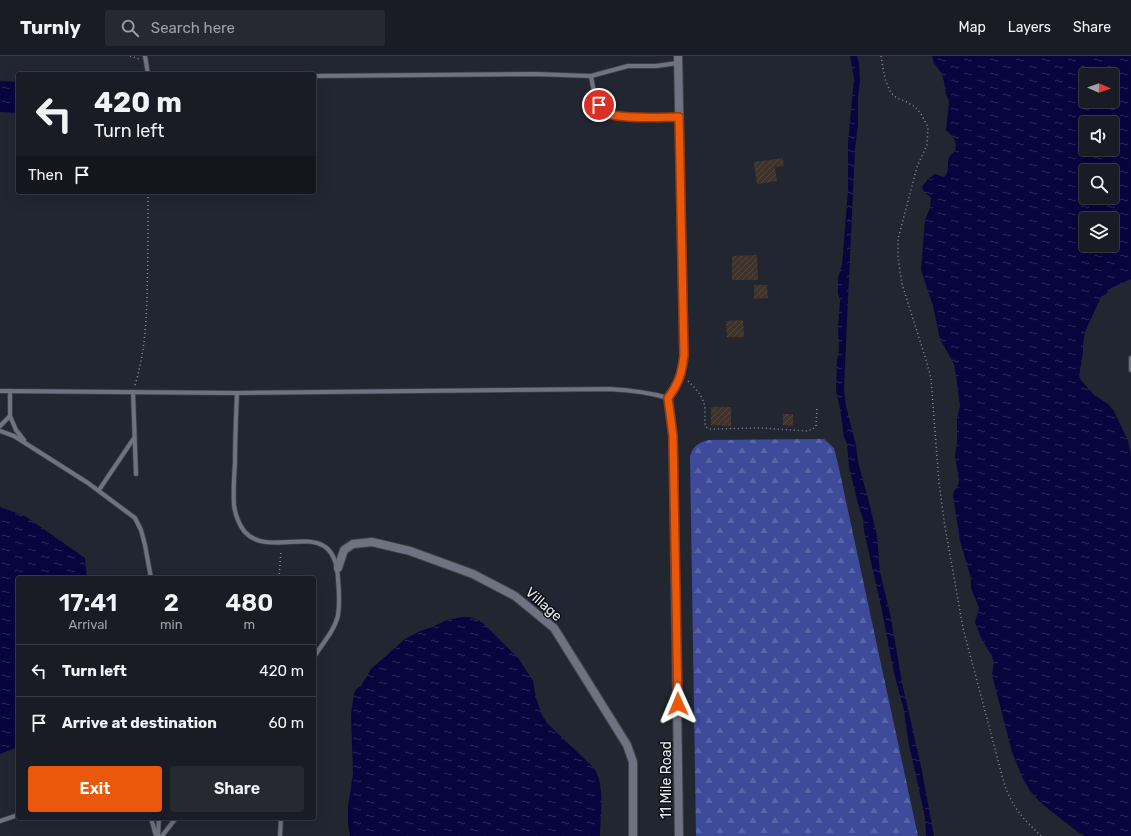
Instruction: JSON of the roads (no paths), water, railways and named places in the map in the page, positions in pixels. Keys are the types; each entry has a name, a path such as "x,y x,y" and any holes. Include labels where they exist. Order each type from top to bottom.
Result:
{"street":[{"path":"668,398 676,388 681,374 684,355 678,59"},
{"name":"11 Mile Road","path":"668,398 673,436 679,836"},
{"name":"Village","path":"338,568 344,550 353,544 372,542 410,552 473,574 499,586 515,596 554,628 627,745 633,762 633,836"}],"lane":[{"path":"145,57 148,72"},
{"path":"316,76 534,74 591,76 628,66 656,66 678,59"},
{"path":"591,76 599,105 605,112 612,115 640,118 679,117"},
{"path":"1131,358 1131,370"},
{"path":"0,391 237,393 629,390 668,398"},
{"path":"10,391 10,416 16,430 27,443"},
{"path":"133,392 134,438 137,460 136,474"},
{"path":"237,393 234,506 238,519 244,530 250,536 261,540 282,542 315,542 331,551 335,558 338,568 338,616 316,654"},
{"path":"0,426 10,416"},
{"path":"0,431 27,443 98,490 135,518 141,530 151,576"},
{"path":"98,490 134,438"},
{"path":"0,821 16,816"},
{"path":"152,820 157,836"},
{"path":"157,836 159,820"},
{"path":"162,836 174,820"},
{"path":"280,836 281,820"}],"water":[{"path":"850,56 857,56 860,81 858,98 858,125 855,149 844,388 846,406 856,445 858,462 877,536 880,572 891,618 902,683 921,766 934,836 926,836 925,817 908,740 904,710 894,673 864,531 863,519 849,467 847,444 844,437 836,391 837,360 839,351 838,326 840,301 838,293 838,278 842,265 848,191 848,143 854,78"},
{"path":"932,56 1131,56 1131,279 1111,288 1101,297 1085,332 1079,376 1093,394 1108,404 1114,411 1128,441 1131,456 1131,836 1085,836 1042,804 1030,791 1023,779 1012,752 992,675 994,663 992,656 982,640 975,622 979,608 971,588 971,578 960,541 953,495 959,480 955,456 957,442 957,418 960,406 956,375 954,364 940,339 933,306 921,270 925,220 930,208 931,198 922,187 928,179 935,174 944,177 948,169 948,160 956,147 954,138 946,130 949,102 942,74 934,63"},
{"path":"0,81 16,82 16,113 0,112"},
{"path":"0,507 25,516 85,558 87,576 16,576 16,748 0,754"},
{"path":"471,617 483,623 519,659 533,681 536,698 542,715 547,723 594,768 598,776 601,793 600,836 350,836 348,825 348,806 353,774 351,714 356,689 361,686 371,669 405,639 447,620"}]}
